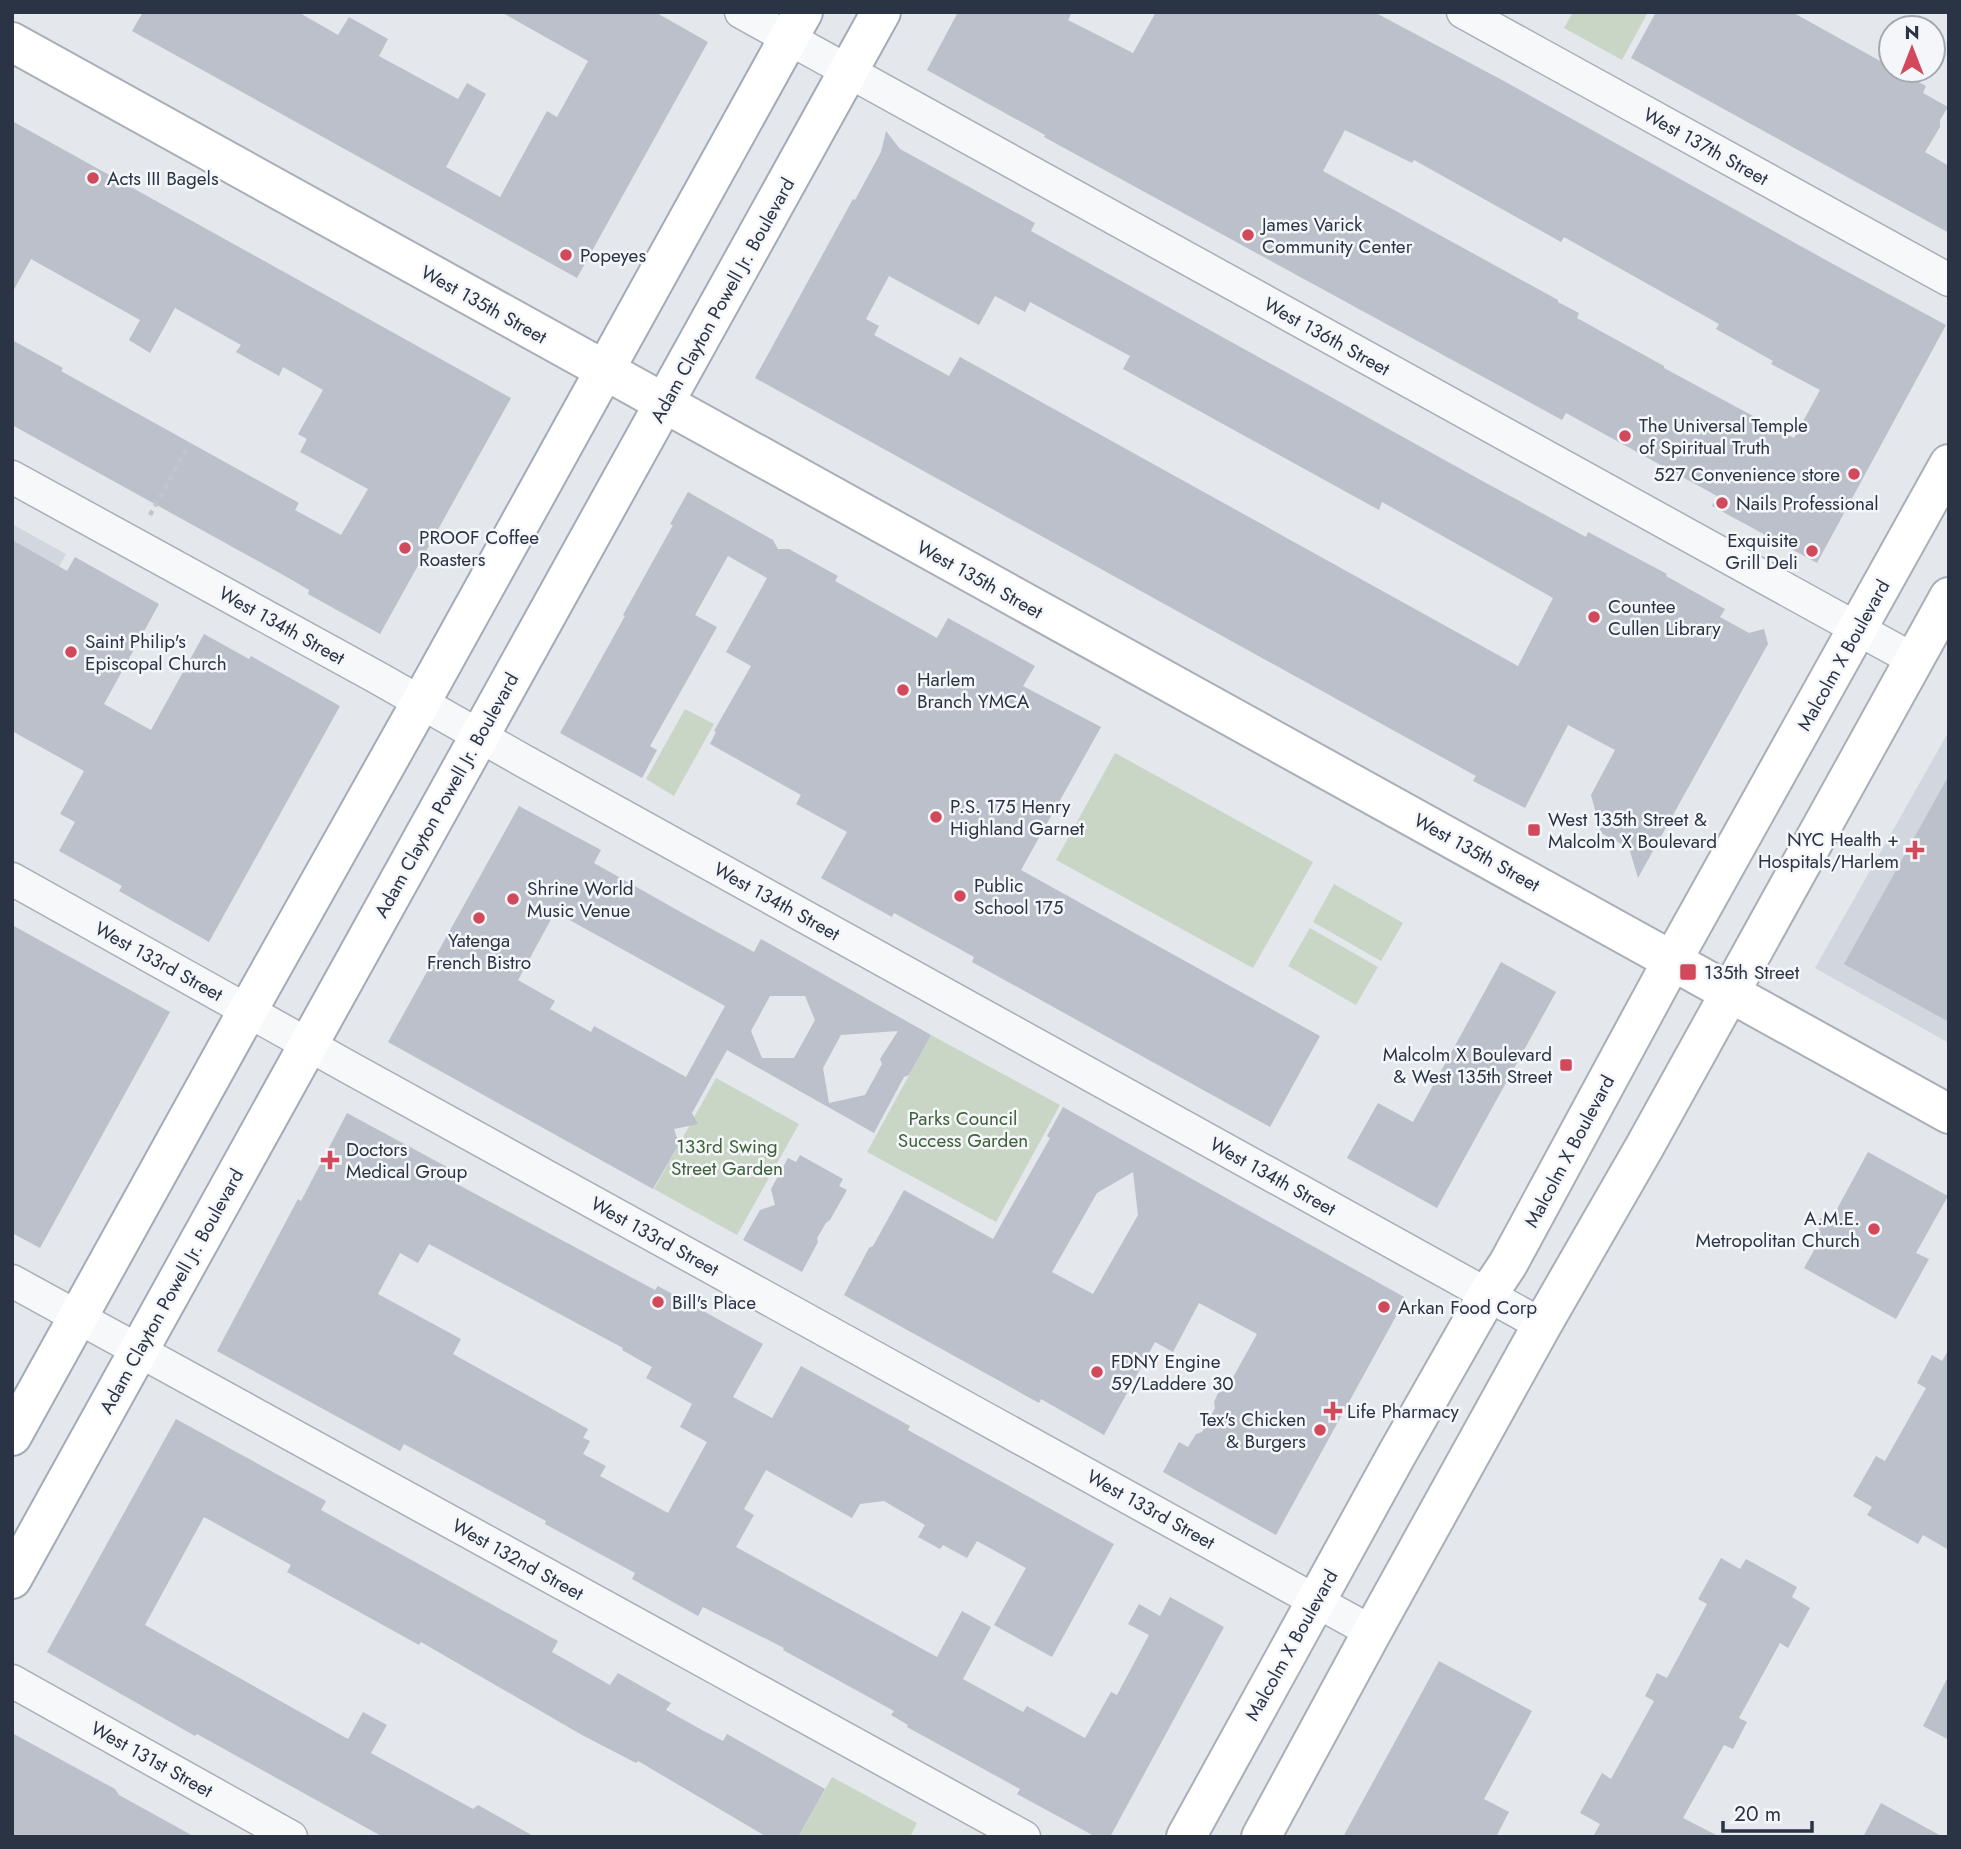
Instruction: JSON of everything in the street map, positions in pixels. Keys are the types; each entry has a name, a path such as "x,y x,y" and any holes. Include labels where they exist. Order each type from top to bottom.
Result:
{"main road":[{"name":"Adam Clayton Powell Jr. Boulevard","path":"12,1579 881,12"},
{"path":"12,1436 796,26"},
{"name":"West 135th Street","path":"12,42 1949,1114"},
{"name":"Malcolm X Boulevard","path":"1185,1837 1488,1294 1508,1264 1672,961 1949,464"},
{"path":"1261,1837 1542,1325 1651,1136 1949,597"}],"street":[{"name":"West 136th Street","path":"741,12 796,26 848,72 1914,660"},
{"name":"West 137th Street","path":"1463,12 1949,280"},
{"name":"West 134th Street","path":"12,477 1542,1325"},
{"name":"West 133rd Street","path":"12,880 1372,1632"},
{"name":"West 132nd Street","path":"12,1281 1024,1837"},
{"name":"West 131st Street","path":"12,1681 291,1837"}],"path":[{"path":"150,514 190,443"}],"shaded area":[{"path":"12,524 66,554 12,651"},
{"name":"NYC Health + Hospitals/Harlem","path":"1949,731 1949,1043 1815,968"}],"green space":[{"path":"1573,12 1648,12 1622,60 1564,28"},
{"path":"685,709 714,724 674,796 646,779"},
{"path":"1115,753 1313,862 1253,968 1056,860"},
{"path":"1334,884 1403,923 1381,961 1313,922"},
{"path":"1310,928 1378,967 1356,1005 1288,966"},
{"name":"Parks Council Success Garden","path":"931,1035 1060,1105 996,1222 867,1152"},
{"name":"133rd Swing Street Garden","path":"716,1078 799,1124 737,1235 654,1189"},
{"path":"832,1777 917,1823 910,1837 798,1837"}],"building":[{"path":"143,12 298,12 338,35 349,17 388,39 379,56 458,99 467,83 486,94 446,167 500,197 547,111 557,117 588,61 501,12 655,12 708,42 577,278 132,31"},
{"path":"958,12 1072,12 1068,20 1133,53 1156,12 1374,12 1946,325 1817,563 1712,506 1717,496 1566,413 1562,420 1044,137 1045,135 927,70","holes":["1345,130 1412,163 1414,160 1561,242 1564,237 1719,324 1716,329 1773,361 1771,364 1820,390 1794,438 1577,318 1579,313 1558,300 1323,171"]},
{"path":"1656,12 1792,12 1877,59 1877,84 1922,84 1926,86 1923,93 1948,107 1925,152 1949,166 1949,233 1631,58"},
{"path":"12,121 511,398 380,634 308,594 309,590 285,576 12,425 12,340 63,368 61,371 299,503 295,510 341,535 368,489 300,452 307,439 298,434 323,390 283,367 279,376 236,352 241,345 175,308 150,353 129,340 140,320 31,259 12,293"},
{"path":"886,131 900,149 1035,223 1031,231 1586,537 1588,532 1667,574 1666,576 1725,609 1720,617 1749,633 1764,629 1768,644 1638,878 1629,848 1601,833 1591,795 1615,750 1568,725 1525,808 1473,781 1476,776 755,378 881,152","holes":["889,276 979,325 995,296 1025,312 1030,302 1130,356 1123,369 1379,510 1382,502 1553,598 1518,666 960,357 949,376 874,335 879,326 866,319"]},
{"path":"688,492 773,540 778,549 789,549 838,576 835,581 937,638 948,618 1035,666 1023,686 1101,727 1021,870 1320,1036 1270,1127 972,962 974,957 894,913 892,917 821,878 847,832 796,804 801,795 710,744 716,732 714,731 751,666 726,652 767,578 728,556 695,615 717,627 650,746 657,750 642,778 560,733 625,616 623,615 673,525 670,524"},
{"path":"12,540 67,571 75,557 159,604 104,704 151,730 204,634 249,659 251,656 340,706 209,942 119,891 122,886 59,851 75,822 60,814 84,771 12,731"},
{"name":"NYC Health + Hospitals/Harlem","path":"1949,775 1949,1022 1844,964"},
{"path":"519,806 601,850 594,863 686,915 754,952 761,939 931,1035 909,1075 904,1077 874,1133 727,1050 692,1113 698,1124 674,1129 679,1144 653,1189 388,1042","holes":["555,912 725,1006 686,1077 594,1026 591,1032 550,1009 555,1001 518,980","770,996 805,996 815,1020 794,1058 762,1058 751,1031","898,1031 880,1059 882,1064 865,1095 829,1103 823,1068 841,1035"]},
{"path":"12,925 170,1012 40,1248 12,1233"},
{"path":"1501,962 1556,992 1437,1208 1347,1158 1378,1103 1413,1122"},
{"path":"1063,1107 1406,1298 1276,1535 1163,1472 1179,1442 1188,1447 1196,1434 1202,1432 1215,1408 1214,1402 1218,1393 1226,1390 1257,1334 1199,1303 1173,1352 1155,1342 1104,1435 1041,1399 1039,1403 844,1295 904,1190 993,1239 1050,1138 1047,1136","holes":["1133,1172 1138,1215 1093,1294 1052,1272 1097,1193"]},
{"path":"347,1113 460,1174 455,1183 655,1290 658,1286 763,1344 733,1397 772,1418 801,1366 910,1426 908,1430 1114,1544 1052,1657 994,1625 1026,1568 977,1541 967,1558 943,1545 940,1549 918,1537 925,1525 884,1501 860,1504 852,1518 766,1470 744,1509 754,1515 736,1547 937,1657 962,1611 991,1627 963,1679 1023,1712 1027,1706 1085,1738 1111,1692 1117,1695 1149,1635 1128,1624 1139,1604 1160,1616 1170,1597 1224,1627 1110,1837 1096,1837 1017,1794 1020,1789 907,1727 908,1725 891,1715 894,1711 783,1650 784,1648 703,1607 698,1616 632,1579 635,1573 545,1524 546,1521 404,1444 400,1451 217,1351 298,1199 301,1201","holes":["429,1244 623,1348 622,1350 652,1367 646,1378 692,1404 680,1427 707,1442 668,1513 600,1476 606,1466 583,1454 590,1441 583,1438 588,1429 453,1354 461,1339 378,1294 400,1253 418,1263"]},
{"name":"A.M.E. Metropolitan Church","path":"1868,1152 1948,1196 1916,1253 1929,1259 1896,1319 1804,1268 1817,1245 1820,1218 1831,1220"},
{"path":"800,1155 843,1179 839,1186 847,1190 817,1238 818,1242 802,1272 743,1240 760,1210 775,1205 771,1189 788,1158 796,1162"},
{"path":"1949,1349 1949,1550 1923,1535 1918,1544 1867,1515 1872,1507 1853,1496 1876,1456 1885,1461 1926,1388 1917,1383 1932,1355 1942,1361"},
{"path":"176,1419 326,1501 321,1510 558,1641 552,1652 610,1685 618,1673 671,1703 666,1710 723,1741 727,1734 825,1789 798,1837 767,1837 638,1761 636,1763 582,1735 421,1642 419,1645 287,1572 291,1565 204,1517 145,1625 348,1739 363,1712 387,1725 371,1753 473,1809 478,1805 535,1837 383,1837 197,1734 195,1736 47,1652"},
{"path":"1721,1558 1740,1569 1746,1559 1797,1587 1792,1597 1810,1608 1788,1648 1780,1643 1739,1718 1747,1722 1733,1749 1724,1745 1683,1818 1720,1837 1593,1837 1600,1824 1580,1813 1602,1773 1611,1779 1654,1701 1645,1696 1657,1673 1667,1678 1707,1604 1698,1599"},
{"path":"1439,1661 1532,1711 1484,1799 1509,1812 1496,1837 1343,1837"},
{"path":"1949,1675 1949,1740 1923,1726"},
{"path":"12,1733 115,1789 119,1795 195,1837 12,1837"},
{"path":"1881,1803 1943,1837 1863,1837"}],"place":[{"name":"Acts III Bagels","path":"93,178"},
{"name":"James Varick Community Center","path":"1248,235"},
{"name":"Popeyes","path":"566,255"},
{"name":"The Universal Temple of Spiritual Truth","path":"1625,436"},
{"name":"527 Convenience store","path":"1854,474"},
{"name":"Nails Professional","path":"1722,503"},
{"name":"PROOF Coffee Roasters","path":"405,548"},
{"name":"Exquisite Grill Deli","path":"1812,551"},
{"name":"Countee Cullen Library","path":"1594,617"},
{"name":"Saint Philip's Episcopal Church","path":"71,652"},
{"name":"Harlem Branch YMCA","path":"903,690"},
{"name":"P.S. 175 Henry Highland Garnet","path":"936,817"},
{"name":"West 135th Street & Malcolm X Boulevard","path":"1534,830"},
{"name":"NYC Health + Hospitals/Harlem","path":"1915,850"},
{"name":"Public School 175","path":"960,896"},
{"name":"Shrine World Music Venue","path":"513,899"},
{"name":"Yatenga French Bistro","path":"479,918"},
{"name":"135th Street","path":"1688,972"},
{"name":"Malcolm X Boulevard & West 135th Street","path":"1566,1065"},
{"name":"Doctors Medical Group","path":"330,1160"},
{"name":"A.M.E. Metropolitan Church","path":"1874,1229"},
{"name":"Bill's Place","path":"658,1302"},
{"name":"Arkan Food Corp","path":"1384,1307"},
{"name":"FDNY Engine 59/Laddere 30","path":"1097,1372"},
{"name":"Life Pharmacy","path":"1333,1411"},
{"name":"Tex's Chicken & Burgers","path":"1320,1430"}]}
